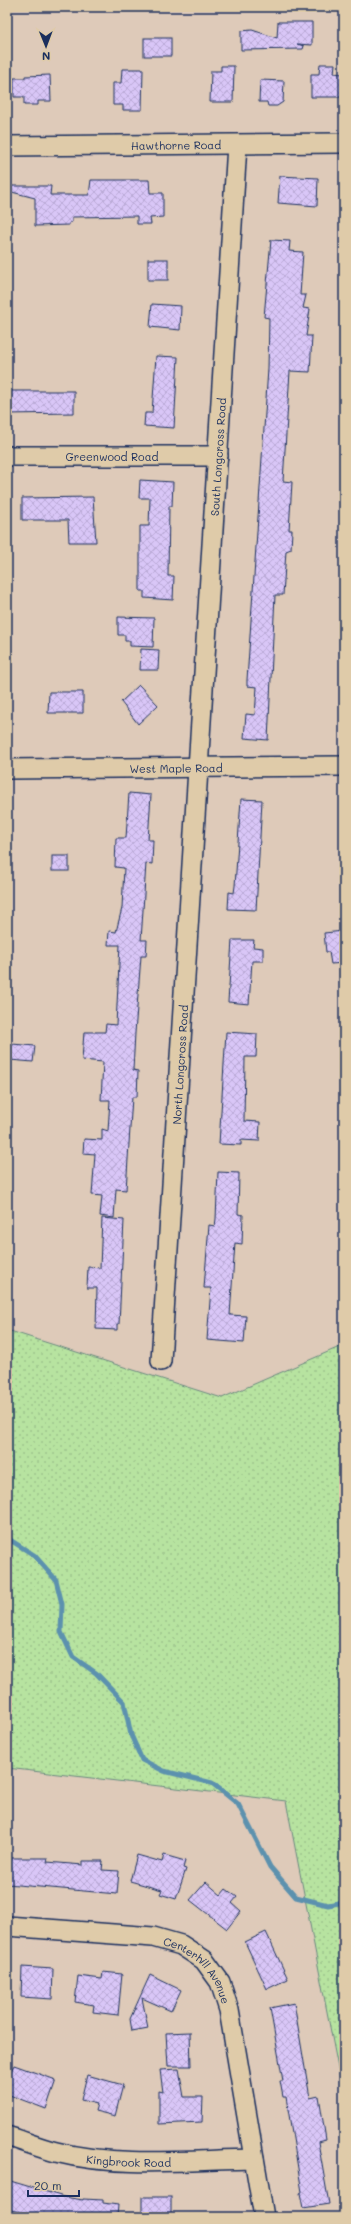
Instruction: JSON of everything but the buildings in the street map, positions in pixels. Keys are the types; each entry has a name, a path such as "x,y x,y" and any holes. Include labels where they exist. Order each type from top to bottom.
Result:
{"street":[{"name":"Hawthorne Road","path":"7,146 344,143"},
{"name":"South Longcross Road","path":"198,768 237,145"},
{"name":"Greenwood Road","path":"7,456 218,456"},
{"name":"West Maple Road","path":"7,769 344,766"},
{"name":"North Longcross Road","path":"161,1361 198,768"},
{"name":"Centerhill Avenue","path":"7,1926 153,1937 181,1945 204,1960 220,1982 229,2010 264,2217"},
{"name":"Kingbrook Road","path":"7,2136 56,2152 127,2161 254,2159"}],"green space":[{"path":"7,1330 222,1398 344,1345 344,2099 286,1801 7,1768"}],"waterway":[{"path":"7,1538 34,1555 56,1580 62,1604 61,1632 73,1657 96,1673 124,1702 131,1735 142,1760 164,1771 212,1783 238,1804 270,1867 296,1897 328,1905 344,1902"}]}
